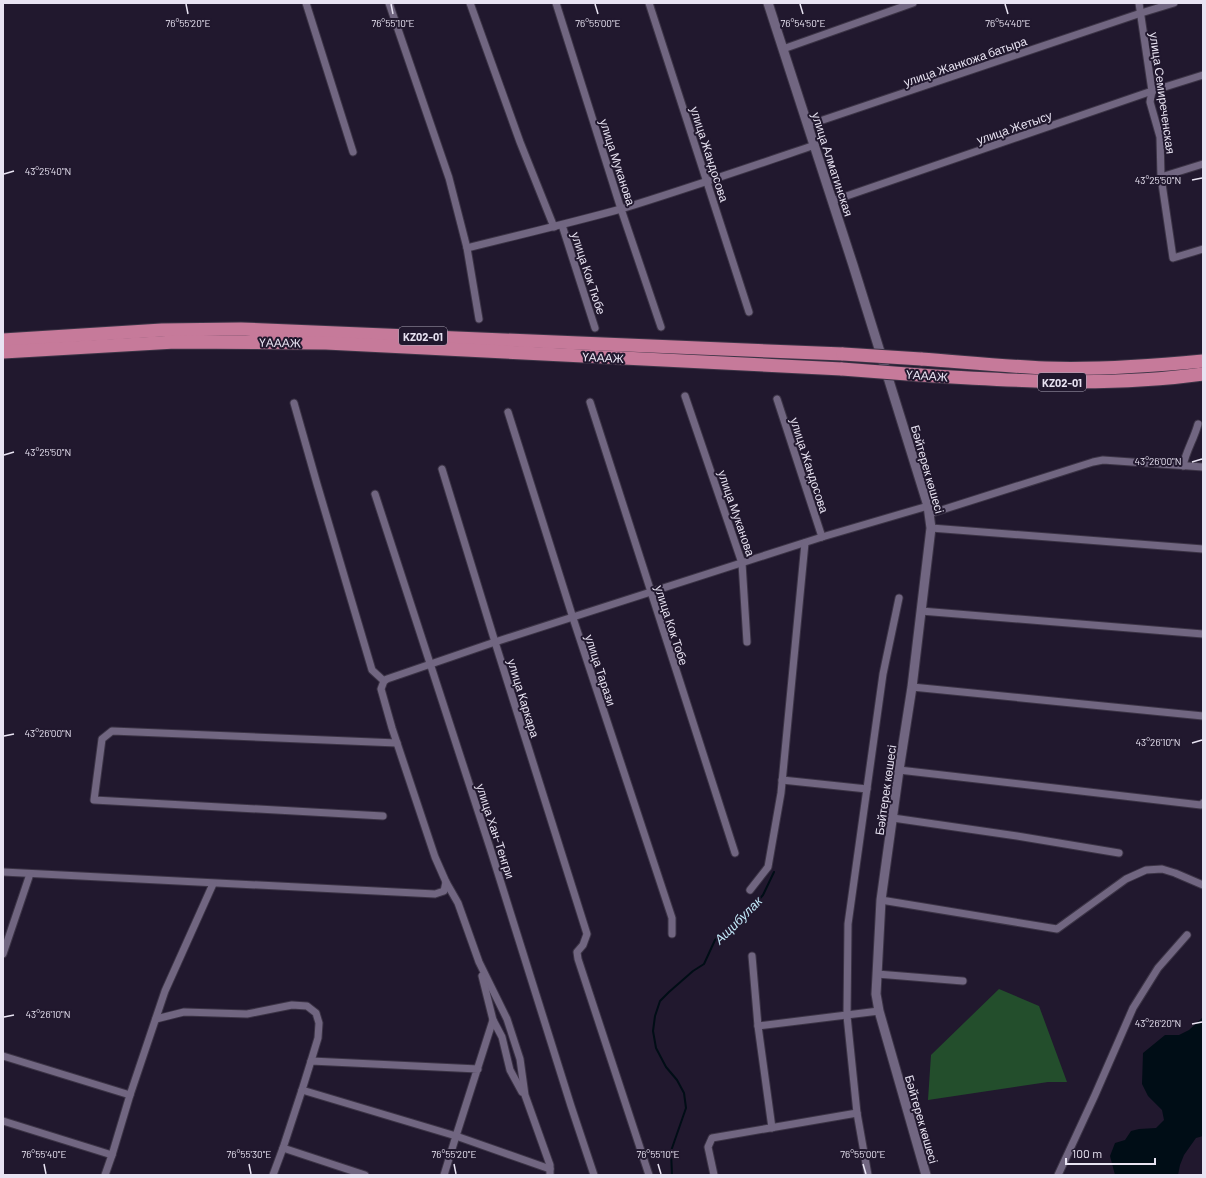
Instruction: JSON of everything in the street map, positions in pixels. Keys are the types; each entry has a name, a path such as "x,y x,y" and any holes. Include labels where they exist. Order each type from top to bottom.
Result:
{"highway":[{"name":"ҮАААЖ","path":"3,340 162,330 241,329 843,354 1046,368 1142,366 1203,361"},
{"name":"ҮАААЖ","path":"3,352 174,342 326,343 842,369 1024,381 1094,382 1156,379 1203,374"}],"street":[{"path":"306,3 353,152"},
{"path":"389,3 449,178 468,248 479,319"},
{"path":"470,3 520,142 554,227"},
{"name":"улица Муканова","path":"556,3 621,208 661,327"},
{"name":"улица Жандосова","path":"649,3 749,312"},
{"name":"улица Алматинская","path":"768,3 815,145 898,408"},
{"path":"783,49 913,3"},
{"name":"улица Семиреченская","path":"1139,3 1152,91 1150,102 1160,137 1162,177 1174,258 1203,249"},
{"name":"улица Жанкожа батыра","path":"808,125 1174,3"},
{"name":"улица Жетысу","path":"832,201 1152,91 1203,75"},
{"path":"468,248 562,225 621,208 708,182 815,145"},
{"path":"1162,177 1203,164"},
{"name":"улица Кок Тюбе","path":"562,225 595,328"},
{"name":"улица Муканова","path":"685,396 742,563 747,642"},
{"name":"улица Жандосова","path":"777,399 822,537"},
{"path":"294,402 314,477 372,670 384,681"},
{"name":"улица Кок Тобе","path":"590,402 650,593 735,853"},
{"name":"Бәйтерек көшесі","path":"898,408 929,510 931,528 912,687 881,900 876,994 879,1012 926,1175"},
{"name":"улица Тарази","path":"508,412 573,618 672,918 672,934"},
{"path":"1183,466 1186,454 1195,436 1198,424"},
{"path":"302,1090 456,1136 550,1172 550,1165 524,1095 510,1070 502,1036 493,1020 479,962 458,903 446,882 435,857 397,743 381,689 384,681 430,663 822,537 929,510 1093,462 1103,460 1203,468"},
{"name":"улица Каркара","path":"442,469 587,934 583,944 577,952 578,959 649,1175"},
{"name":"улица Хан-Тенгри","path":"376,494 594,1175"},
{"path":"931,528 1203,549"},
{"path":"750,890 768,867 782,780 805,543"},
{"path":"868,1175 858,1113 847,1016 848,924 884,674 899,598"},
{"path":"921,612 1203,634"},
{"path":"912,687 1203,716"},
{"path":"383,816 94,800 102,739 112,731 397,743"},
{"path":"899,770 1201,805 1203,803"},
{"path":"782,780 867,789"},
{"path":"893,818 1018,836 1119,853"},
{"path":"881,900 1057,929 1126,879 1146,870 1162,869 1203,885"},
{"path":"3,872 213,884 434,894 444,891 446,882"},
{"path":"3,954 30,874"},
{"path":"105,1175 165,992 213,884"},
{"path":"1058,1175 1133,1008 1158,968 1187,935"},
{"path":"752,956 758,1026 772,1128"},
{"path":"479,962 507,1019 520,1059 524,1095"},
{"path":"877,974 963,981"},
{"path":"156,1019 184,1012 247,1014 292,1005 307,1006 316,1013 320,1023 318,1038 273,1175"},
{"path":"758,1026 879,1012"},
{"path":"444,1175 493,1020"},
{"path":"3,1056 130,1095"},
{"path":"311,1061 478,1069"},
{"path":"714,1175 708,1147 712,1138 858,1113"},
{"path":"3,1121 112,1155"},
{"path":"283,1148 365,1175"}],"green space":[{"path":"999,989 1039,1006 1067,1082 1048,1082 928,1100 931,1055"}],"shaded area":[{"path":"1203,1017 1203,1136 1196,1138 1184,1155 1178,1175 1115,1175 1110,1156 1115,1143 1125,1140 1131,1131 1156,1128 1164,1120 1162,1110 1148,1096 1142,1084 1143,1053 1165,1035 1179,1035 1189,1030"}],"waterway":[{"name":"Ащибулак","path":"672,1175 671,1151 686,1108 684,1093 677,1080 666,1067 656,1048 653,1031 655,1016 660,1001 693,971 704,964 715,940 724,931 737,924 763,895 774,872"}]}
